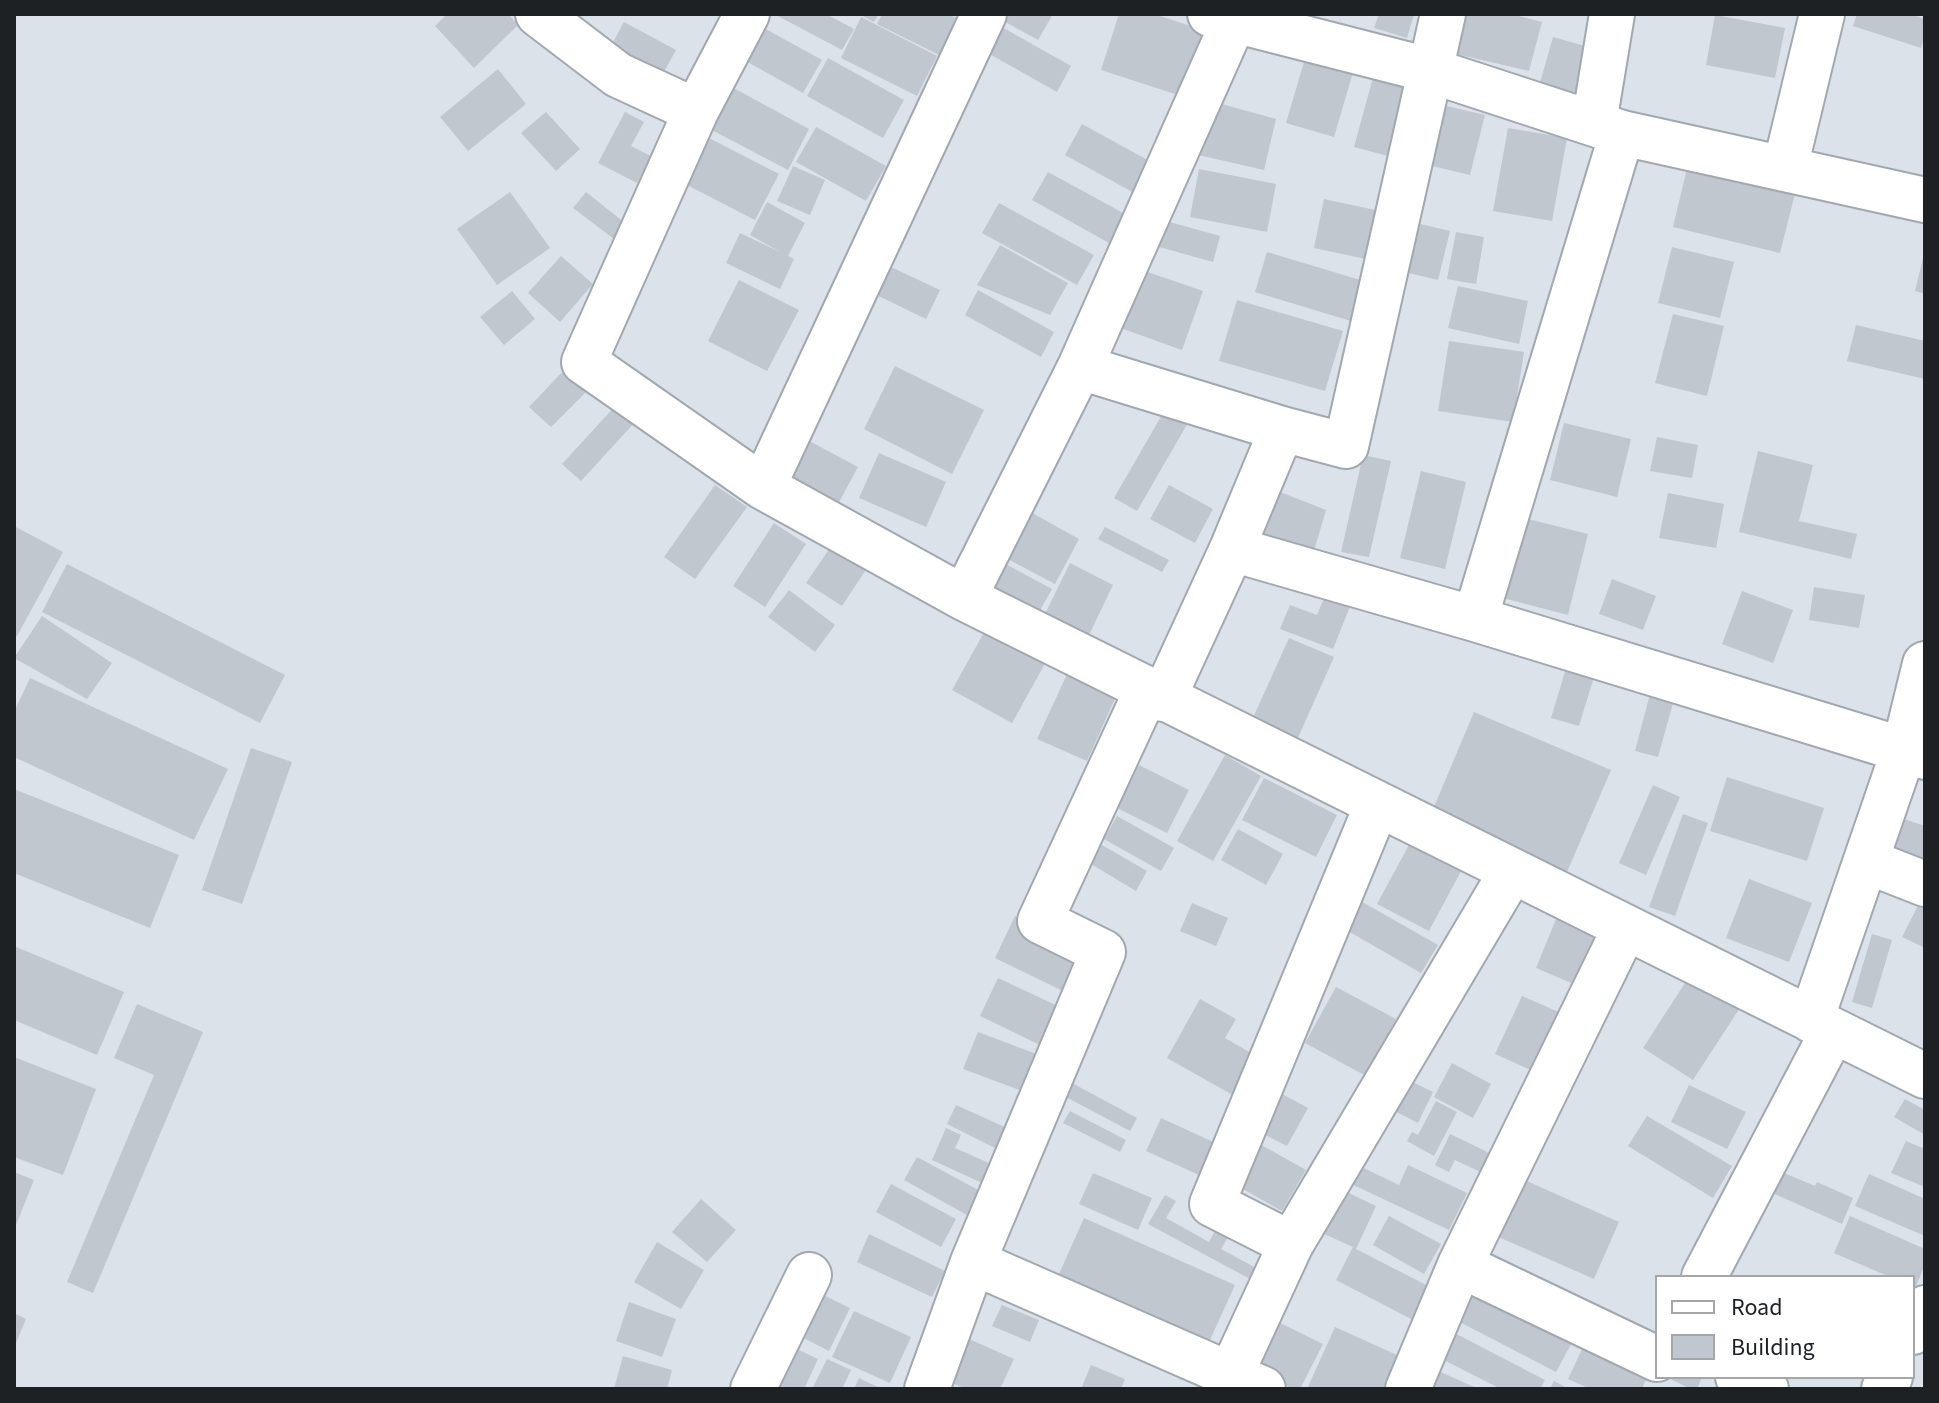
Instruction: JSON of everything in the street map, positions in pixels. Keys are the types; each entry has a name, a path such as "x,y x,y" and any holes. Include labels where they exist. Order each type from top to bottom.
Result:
{"street":[{"path":"538,14 618,75 696,111"},
{"path":"747,14 696,111 584,362 763,487 964,598 1925,1076"},
{"path":"763,487 984,14"},
{"path":"1080,367 1346,446 1443,14"},
{"path":"1475,619 1608,128 1612,14"},
{"path":"1785,168 1822,14"},
{"path":"964,598 1080,367 1227,16 1429,70 1608,128 1925,200"},
{"path":"927,1389 973,1262 1103,952 1040,921 1232,549 1282,429"},
{"path":"1232,549 1475,619 1914,753"},
{"path":"1705,1275 1822,1026 1866,861 1914,753 1925,664"},
{"path":"1291,1244 1212,1204 1377,805"},
{"path":"1866,861 1925,884"},
{"path":"973,1262 1247,1382 1291,1244 1512,871"},
{"path":"1408,1389 1460,1265 1625,928"},
{"path":"1460,1265 1655,1358"},
{"path":"753,1389 809,1275"},
{"path":"1915,1328 1925,1308"},
{"path":"1743,1379 1766,1389"}],"building":[{"path":"447,14 508,14 518,25 474,68 435,26"},
{"path":"774,14 826,14 854,29 842,50"},
{"path":"859,14 879,14 874,22"},
{"path":"882,14 948,14 974,27 955,63 877,24"},
{"path":"991,14 1053,14 1038,40"},
{"path":"1119,14 1154,14 1203,30 1181,96 1101,70"},
{"path":"1379,14 1414,14 1407,38 1374,28"},
{"path":"1461,14 1511,14 1542,22 1529,71 1452,53"},
{"path":"1857,14 1909,14 1925,19 1921,48 1853,26"},
{"path":"1715,15 1785,28 1775,78 1706,65"},
{"path":"861,17 937,56 917,96 841,58"},
{"path":"624,22 676,50 658,83 606,55"},
{"path":"753,22 822,60 803,93 735,55"},
{"path":"1000,26 1071,66 1057,92 986,52"},
{"path":"1553,37 1588,47 1575,101 1538,90"},
{"path":"1306,55 1354,69 1334,137 1286,123"},
{"path":"828,58 904,100 883,138 807,96"},
{"path":"498,69 526,104 468,151 440,117"},
{"path":"1374,74 1408,83 1388,156 1354,147"},
{"path":"730,86 809,129 788,170 708,128"},
{"path":"1218,103 1276,119 1264,170 1194,154"},
{"path":"1438,104 1485,115 1470,175 1424,164"},
{"path":"546,112 580,149 556,171 521,133"},
{"path":"625,112 644,122 631,146 651,156 637,183 598,163"},
{"path":"1082,124 1153,163 1136,194 1065,155"},
{"path":"816,127 886,166 866,201 796,162"},
{"path":"1508,128 1567,138 1552,221 1493,211"},
{"path":"707,137 779,174 755,220 683,183"},
{"path":"1690,156 1798,182 1780,253 1673,227"},
{"path":"793,166 825,180 810,215 777,201"},
{"path":"1199,169 1276,184 1267,232 1190,217"},
{"path":"1048,172 1125,214 1109,243 1032,200"},
{"path":"510,192 550,248 497,285 457,229"},
{"path":"586,192 625,223 614,239 573,208"},
{"path":"1324,199 1380,211 1370,260 1314,248"},
{"path":"767,202 805,223 788,256 794,259 780,289 726,263 740,233 780,252 750,235"},
{"path":"999,203 1094,255 1077,285 982,233"},
{"path":"1159,219 1220,236 1213,262 1152,245"},
{"path":"1412,222 1450,231 1438,280 1400,271"},
{"path":"1456,232 1484,237 1476,284 1447,279"},
{"path":"1000,245 1068,283 1050,315 977,285"},
{"path":"1672,247 1734,262 1720,318 1658,303"},
{"path":"1267,252 1367,282 1354,322 1255,292"},
{"path":"1925,254 1925,294 1915,291"},
{"path":"561,256 593,284 560,322 528,293"},
{"path":"878,261 940,290 926,319 864,289"},
{"path":"1136,268 1203,291 1182,350 1115,326"},
{"path":"739,280 799,310 767,371 708,341"},
{"path":"1458,286 1528,301 1519,344 1448,328"},
{"path":"978,290 1054,332 1041,357 965,315"},
{"path":"512,291 535,319 504,345 480,317"},
{"path":"1237,300 1343,331 1325,391 1219,361"},
{"path":"1673,314 1724,326 1707,396 1655,383"},
{"path":"1856,325 1925,341 1925,379 1847,361"},
{"path":"1449,341 1524,352 1513,422 1438,411"},
{"path":"895,366 984,410 952,474 864,429"},
{"path":"565,369 587,391 551,427 529,407"},
{"path":"618,403 636,421 581,481 562,464"},
{"path":"1166,408 1189,421 1137,511 1114,498"},
{"path":"1564,423 1631,439 1617,497 1550,480"},
{"path":"802,437 858,467 838,504 782,473"},
{"path":"1657,437 1698,445 1692,478 1650,471"},
{"path":"1758,451 1813,465 1799,521 1857,534 1851,559 1739,532"},
{"path":"879,453 946,482 926,527 859,498"},
{"path":"1363,455 1391,461 1369,557 1341,552"},
{"path":"1421,471 1466,482 1445,569 1400,558"},
{"path":"715,485 747,507 695,579 664,557"},
{"path":"1169,485 1213,509 1195,543 1150,519"},
{"path":"1275,490 1326,510 1311,561 1259,537"},
{"path":"1668,493 1724,504 1716,548 1659,538"},
{"path":"1025,509 1079,539 1055,584 1000,555"},
{"path":"1516,516 1588,534 1568,615 1495,596"},
{"path":"774,523 806,544 765,607 733,586"},
{"path":"14,526 63,552 17,636 14,634"},
{"path":"1105,527 1169,560 1162,572 1098,539"},
{"path":"834,542 869,565 842,606 806,583"},
{"path":"1000,561 1052,589 1039,612 987,583"},
{"path":"1070,563 1113,585 1089,635 1045,614"},
{"path":"67,564 285,675 260,723 42,612"},
{"path":"1612,579 1656,596 1643,630 1599,614"},
{"path":"1814,587 1865,595 1859,628 1809,620"},
{"path":"1328,589 1353,599 1333,649 1280,629 1290,605 1317,615"},
{"path":"789,590 835,625 815,652 768,617"},
{"path":"1742,591 1793,610 1773,663 1722,644"},
{"path":"42,616 112,663 87,699 14,658"},
{"path":"992,618 1052,651 1012,723 952,690"},
{"path":"1289,638 1334,657 1297,740 1252,720"},
{"path":"1568,662 1596,670 1579,726 1551,718"},
{"path":"1069,670 1118,692 1087,761 1037,739"},
{"path":"30,678 228,769 194,840 14,757 14,712"},
{"path":"1651,690 1675,696 1658,757 1635,751"},
{"path":"1474,712 1611,770 1567,872 1431,814"},
{"path":"251,748 292,762 242,904 202,890"},
{"path":"1225,755 1261,776 1213,861 1177,841"},
{"path":"1139,765 1189,790 1167,833 1117,808"},
{"path":"1727,777 1824,808 1807,861 1710,831"},
{"path":"1264,778 1337,815 1316,857 1242,820"},
{"path":"1653,785 1680,797 1646,875 1619,863"},
{"path":"14,789 179,855 150,928 14,873"},
{"path":"1683,814 1708,823 1675,916 1649,907"},
{"path":"1117,816 1174,848 1161,871 1104,839"},
{"path":"1904,819 1925,826 1925,868 1891,856"},
{"path":"1238,829 1283,854 1266,885 1221,860"},
{"path":"1416,832 1467,860 1429,931 1377,904"},
{"path":"1102,845 1147,871 1136,891 1091,864"},
{"path":"1749,879 1812,903 1789,962 1726,938"},
{"path":"1925,892 1925,948 1902,937"},
{"path":"1350,895 1438,945 1421,973 1334,923"},
{"path":"1192,903 1228,918 1216,946 1180,931"},
{"path":"1561,907 1601,923 1576,985 1536,968"},
{"path":"1015,916 1089,951 1069,994 995,958"},
{"path":"1872,934 1892,940 1872,1008 1852,1002"},
{"path":"14,946 124,992 97,1055 14,1020"},
{"path":"1694,969 1745,1000 1693,1080 1643,1048"},
{"path":"998,978 1062,1008 1044,1047 980,1016"},
{"path":"1336,987 1396,1019 1366,1076 1305,1043"},
{"path":"1522,996 1561,1013 1535,1072 1495,1054"},
{"path":"1200,999 1236,1019 1225,1038 1260,1058 1238,1098 1167,1058"},
{"path":"137,1004 203,1032 93,1293 67,1282 154,1075 114,1058"},
{"path":"978,1032 1039,1055 1025,1092 963,1069"},
{"path":"14,1057 96,1089 63,1175 14,1157"},
{"path":"1452,1063 1491,1084 1473,1118 1434,1097"},
{"path":"1398,1075 1433,1092 1418,1123 1383,1105"},
{"path":"1072,1083 1137,1118 1130,1131 1066,1097"},
{"path":"1689,1085 1746,1112 1727,1149 1671,1122"},
{"path":"1273,1089 1308,1108 1287,1146 1252,1128"},
{"path":"1905,1099 1925,1110 1925,1135 1894,1117"},
{"path":"1436,1101 1457,1112 1434,1156 1407,1141 1412,1132 1418,1135"},
{"path":"956,1105 1009,1129 999,1150 947,1124"},
{"path":"1070,1111 1126,1140 1120,1152 1063,1123"},
{"path":"1647,1116 1732,1166 1713,1198 1628,1146"},
{"path":"1161,1118 1222,1146 1208,1179 1146,1151"},
{"path":"946,1128 961,1135 955,1148 991,1164 982,1183 932,1160"},
{"path":"1450,1134 1500,1158 1491,1177 1455,1160 1449,1172 1435,1165"},
{"path":"1249,1138 1306,1170 1282,1211 1225,1179"},
{"path":"1906,1141 1925,1149 1925,1187 1891,1173"},
{"path":"917,1157 980,1191 967,1215 904,1180"},
{"path":"1353,1163 1399,1185 1408,1165 1467,1193 1449,1230 1345,1181"},
{"path":"1777,1170 1815,1186 1817,1182 1853,1198 1842,1224 1768,1191"},
{"path":"14,1172 34,1180 14,1230"},
{"path":"1093,1173 1152,1198 1138,1230 1079,1204"},
{"path":"1869,1174 1925,1199 1925,1236 1855,1206"},
{"path":"1520,1178 1619,1222 1594,1279 1494,1235"},
{"path":"891,1184 956,1219 941,1247 876,1212"},
{"path":"1332,1185 1376,1206 1356,1249 1430,1287 1413,1320 1336,1280 1353,1247 1311,1228"},
{"path":"1165,1195 1176,1201 1166,1218 1209,1242 1222,1218 1235,1225 1221,1249 1256,1268 1250,1279 1148,1224"},
{"path":"701,1199 736,1230 707,1262 672,1232"},
{"path":"1389,1216 1441,1244 1424,1274 1373,1245"},
{"path":"1850,1216 1925,1249 1925,1265 1915,1288 1915,1275 1885,1275 1834,1253"},
{"path":"1084,1218 1235,1285 1209,1342 1059,1274"},
{"path":"869,1234 945,1271 932,1297 857,1262"},
{"path":"657,1242 704,1270 681,1309 634,1282"},
{"path":"1470,1283 1575,1337 1556,1372 1452,1318"},
{"path":"809,1288 850,1308 829,1351 788,1330"},
{"path":"629,1302 676,1319 662,1357 616,1341"},
{"path":"1002,1305 1039,1320 1030,1342 992,1326"},
{"path":"854,1311 911,1337 890,1383 832,1357"},
{"path":"14,1313 26,1319 14,1348"},
{"path":"1272,1319 1323,1344 1300,1389 1293,1389 1248,1367"},
{"path":"1335,1327 1408,1360 1395,1389 1307,1389"},
{"path":"1445,1328 1545,1380 1540,1389 1501,1389 1432,1354"},
{"path":"967,1338 1014,1359 1000,1389 966,1389 948,1381"},
{"path":"784,1343 818,1359 804,1389 762,1389"},
{"path":"1584,1345 1648,1375 1642,1389 1590,1389 1568,1379"},
{"path":"623,1356 672,1370 667,1389 614,1389"},
{"path":"827,1359 851,1370 842,1389 812,1389"},
{"path":"1091,1365 1125,1379 1121,1389 1081,1389"},
{"path":"1436,1370 1479,1389 1428,1389"},
{"path":"859,1378 882,1389 854,1389"},
{"path":"1670,1379 1701,1379 1697,1389"},
{"path":"1554,1381 1569,1389 1550,1389"}]}
